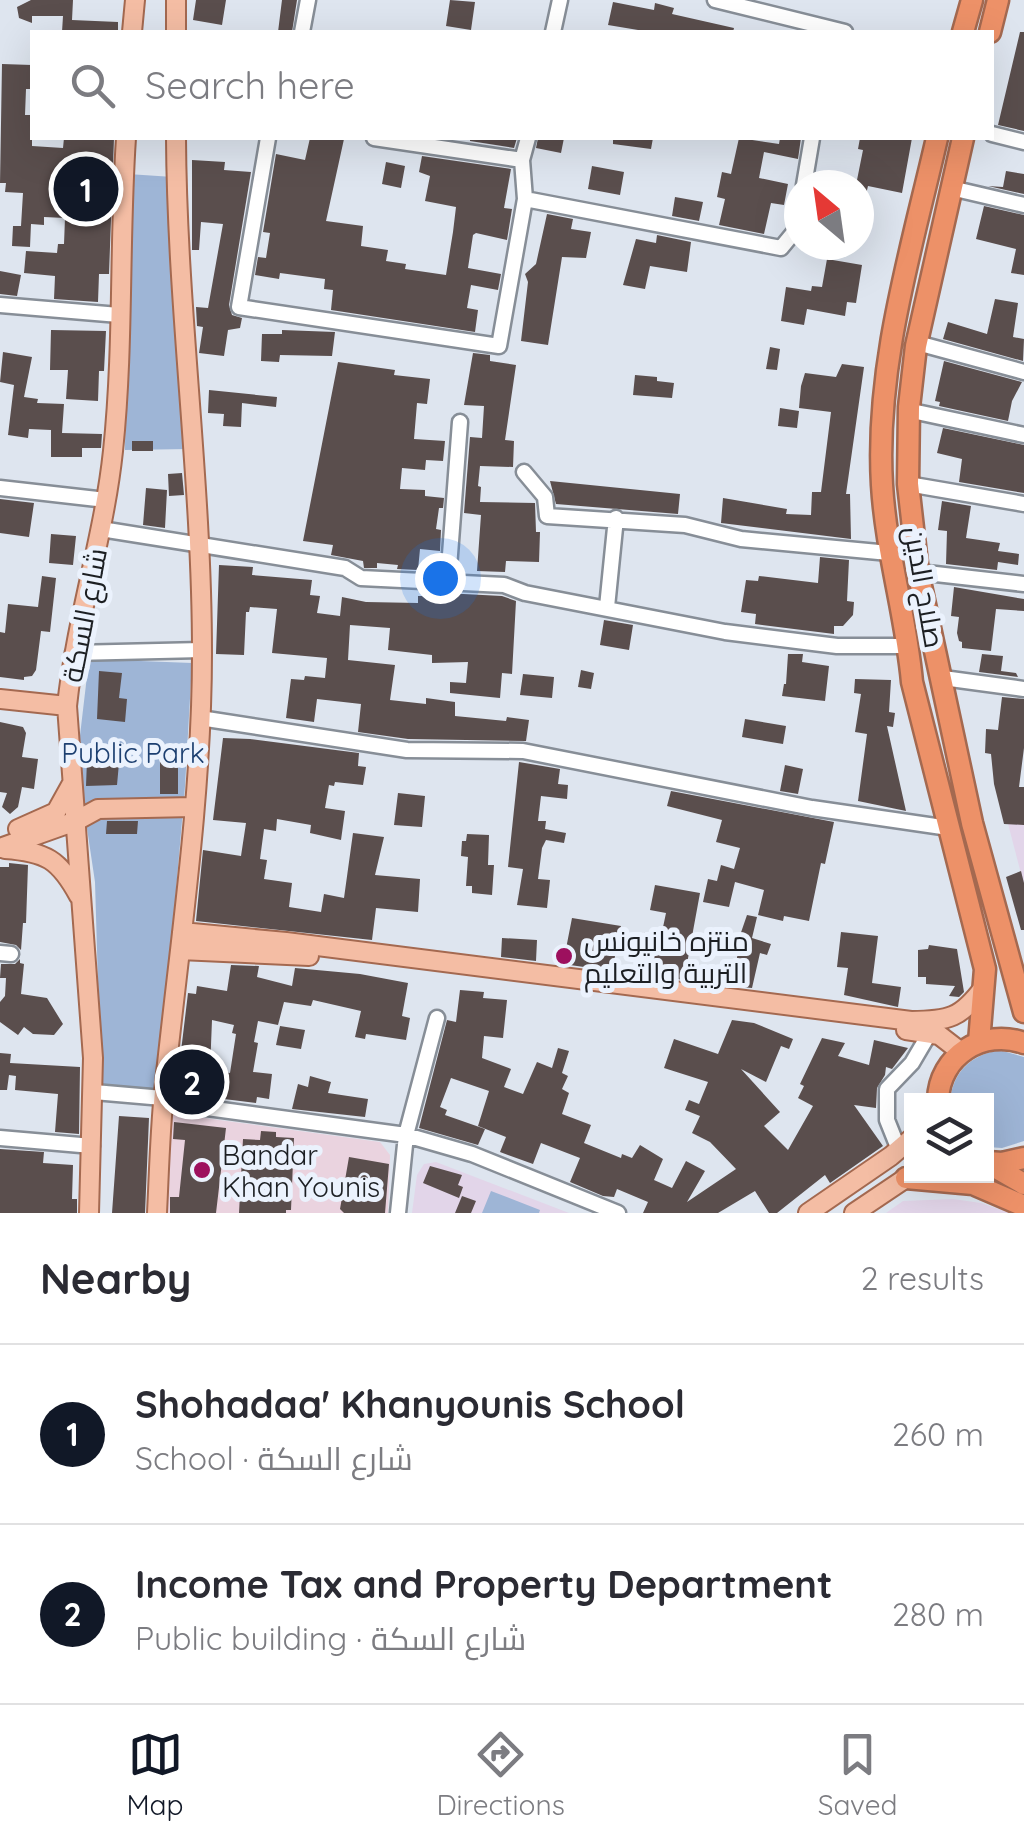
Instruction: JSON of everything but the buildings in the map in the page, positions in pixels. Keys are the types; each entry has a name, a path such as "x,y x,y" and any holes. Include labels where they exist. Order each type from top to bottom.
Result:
{"highway":[{"path":"963,30 972,0"},
{"path":"990,30 998,0"},
{"name":"صلاح الدين","path":"937,140 888,358 881,445 889,553 909,646 912,682 978,930 985,970 970,1047"},
{"name":"صلاح الدين","path":"963,140 912,376 908,484 918,572 972,824 1019,975 1024,1012"},
{"path":"938,1093 943,1074 970,1047 1004,1038 1024,1043"},
{"path":"994,1163 1024,1158"},
{"path":"994,1167 1024,1184"},
{"path":"964,1183 1024,1206"}],"main road":[{"path":"132,30 134,0"},
{"path":"176,0 176,30"},
{"name":"شارع السكة","path":"89,1213 94,1092 68,706 72,653 106,500 116,405 126,140"},
{"path":"157,1213 164,1100 193,807 202,650 196,470 181,292 176,140"},
{"path":"0,698 68,706"},
{"path":"0,835 56,812 66,800 73,780"},
{"path":"0,848 107,807 193,807"},
{"path":"0,848 47,856 68,877 84,904"},
{"path":"181,941 286,942 911,1021 970,1047"},
{"path":"932,1027 969,1008 984,987"},
{"path":"808,1213 904,1145"},
{"path":"854,1213 904,1179"}],"street":[{"path":"302,30 308,0"},
{"path":"553,30 560,0"},
{"path":"715,0 749,5 838,30"},
{"path":"994,134 1024,142"},
{"path":"268,140 239,307 499,346 525,199 522,160 527,140"},
{"path":"387,140 522,160"},
{"path":"807,170 812,140"},
{"path":"951,188 1024,205"},
{"path":"525,199 784,245"},
{"path":"0,305 119,315"},
{"path":"921,344 1024,372"},
{"path":"912,412 1024,435"},
{"path":"448,581 460,422"},
{"path":"524,472 545,497 548,516 686,525 741,539 889,553"},
{"path":"908,484 1024,504"},
{"path":"0,488 106,500"},
{"path":"607,608 616,518"},
{"path":"101,529 344,568 362,578 504,585 525,593 744,634 837,646 909,646"},
{"path":"918,572 1024,584"},
{"path":"72,653 202,650"},
{"path":"943,678 1024,689"},
{"path":"200,718 407,750 524,751 812,808 950,828"},
{"path":"398,1213 406,1135 437,1018"},
{"path":"904,1143 887,1120 887,1090 912,1063 932,1027"},
{"path":"94,1092 406,1135 472,1154 618,1213"},
{"path":"0,1138 92,1146"}],"shaded area":[{"path":"1007,820 1024,820 1024,885"},
{"path":"168,1113 380,1142 390,1155 388,1213 165,1213"},
{"path":"436,1162 569,1213 412,1213 417,1175 424,1164"},
{"path":"953,1199 1010,1213 886,1213 903,1201"}],"green space":[{"path":"128,174 173,177 189,449 125,450"},
{"name":"Public Park","path":"89,659 192,663 159,1089 101,1086 95,882 77,761"},
{"path":"999,1050 1024,1057 1024,1141 994,1147 994,1093 952,1093 965,1066"},
{"path":"491,1191 540,1210 539,1213 482,1213"}],"place":[{"name":"Shohadaa' Khanyounis School","path":"86,189"},
{"name":"منتزه خانيونس التربية والتعليم","path":"564,956"},
{"name":"Income Tax and Property Department","path":"192,1082"},
{"name":"Bandar Khan Younis","path":"202,1170"}]}
